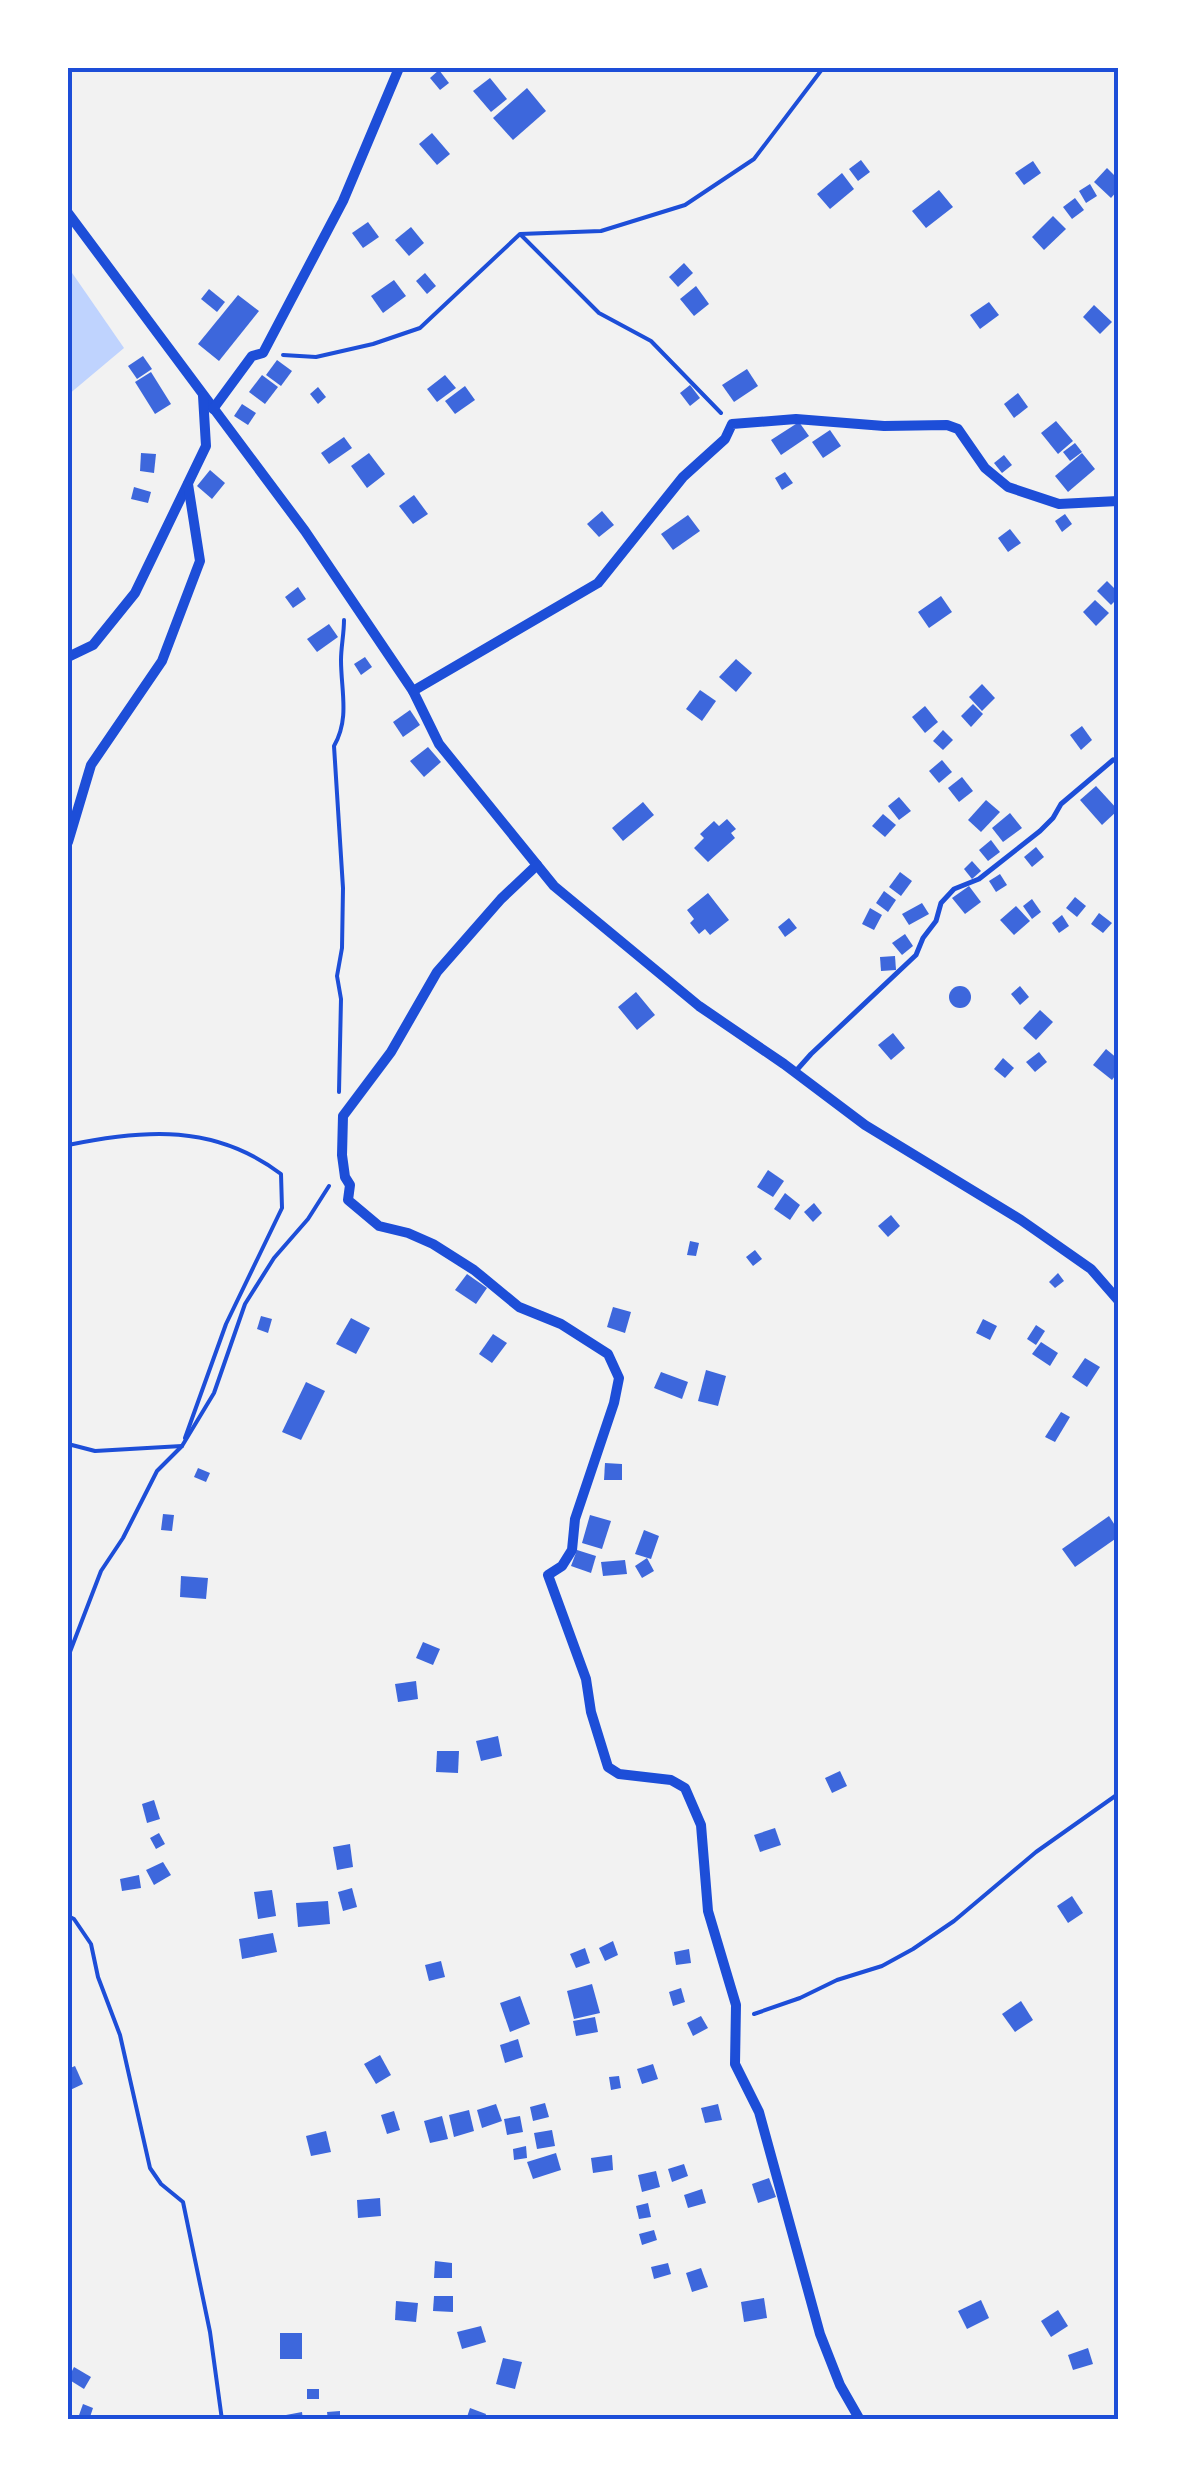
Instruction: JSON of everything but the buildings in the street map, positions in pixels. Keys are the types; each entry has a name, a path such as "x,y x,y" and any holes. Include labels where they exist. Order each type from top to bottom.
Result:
{"street":[{"path":"213,409 252,356 263,353 343,201 399,68"},
{"path":"68,213 306,531 413,691 438,744 554,886 699,1006 796,1072 864,1125 1091,1269 1118,1300"},
{"path":"68,657 92,645 135,593 206,446 202,394"},
{"path":"413,691 598,583 683,477 726,440 732,424 796,419 884,426 947,425 958,429 986,468 1008,488 1059,504 1118,501"},
{"path":"68,842 91,765 162,662 200,561 188,484"},
{"path":"537,865 437,972 392,1052 343,1116 342,1155 344,1177 350,1186 348,1200 379,1226 432,1244 474,1270 519,1307 561,1324 608,1354 614,1366 619,1378 614,1403 575,1519 572,1550 562,1566 548,1575 586,1679 591,1712 608,1767 619,1774 671,1780 685,1788 701,1826 708,1911 736,2005 735,2064 759,2112 820,2334 860,2420"}],"lane":[{"path":"796,1072 916,954 936,922 941,903 954,889 979,879 1040,832 1061,804 1113,760"}],"path":[{"path":"263,353 316,357 374,344 420,328 520,234 601,231 685,205 754,159 823,68"},
{"path":"520,234 599,313 651,340 732,424"},
{"path":"338,1101 341,1000 337,976 342,948 343,888 334,746 341,735 346,700 341,659 347,594"},
{"path":"68,1145 145,1132 206,1138 252,1153 281,1174 282,1208 226,1324 182,1446"},
{"path":"68,1658 100,1571 123,1538 157,1472 182,1446 214,1393 245,1304 274,1258 308,1219 336,1176 342,1155"},
{"path":"68,1444 95,1451 182,1446"},
{"path":"737,2020 882,1966 913,1949 954,1921 1036,1852 1118,1794"},
{"path":"68,1916 91,1944 98,1977 120,2036 150,2168 161,2184 183,2202 210,2332 222,2420"}],"water":[{"path":"68,267 124,348 68,395"}]}
